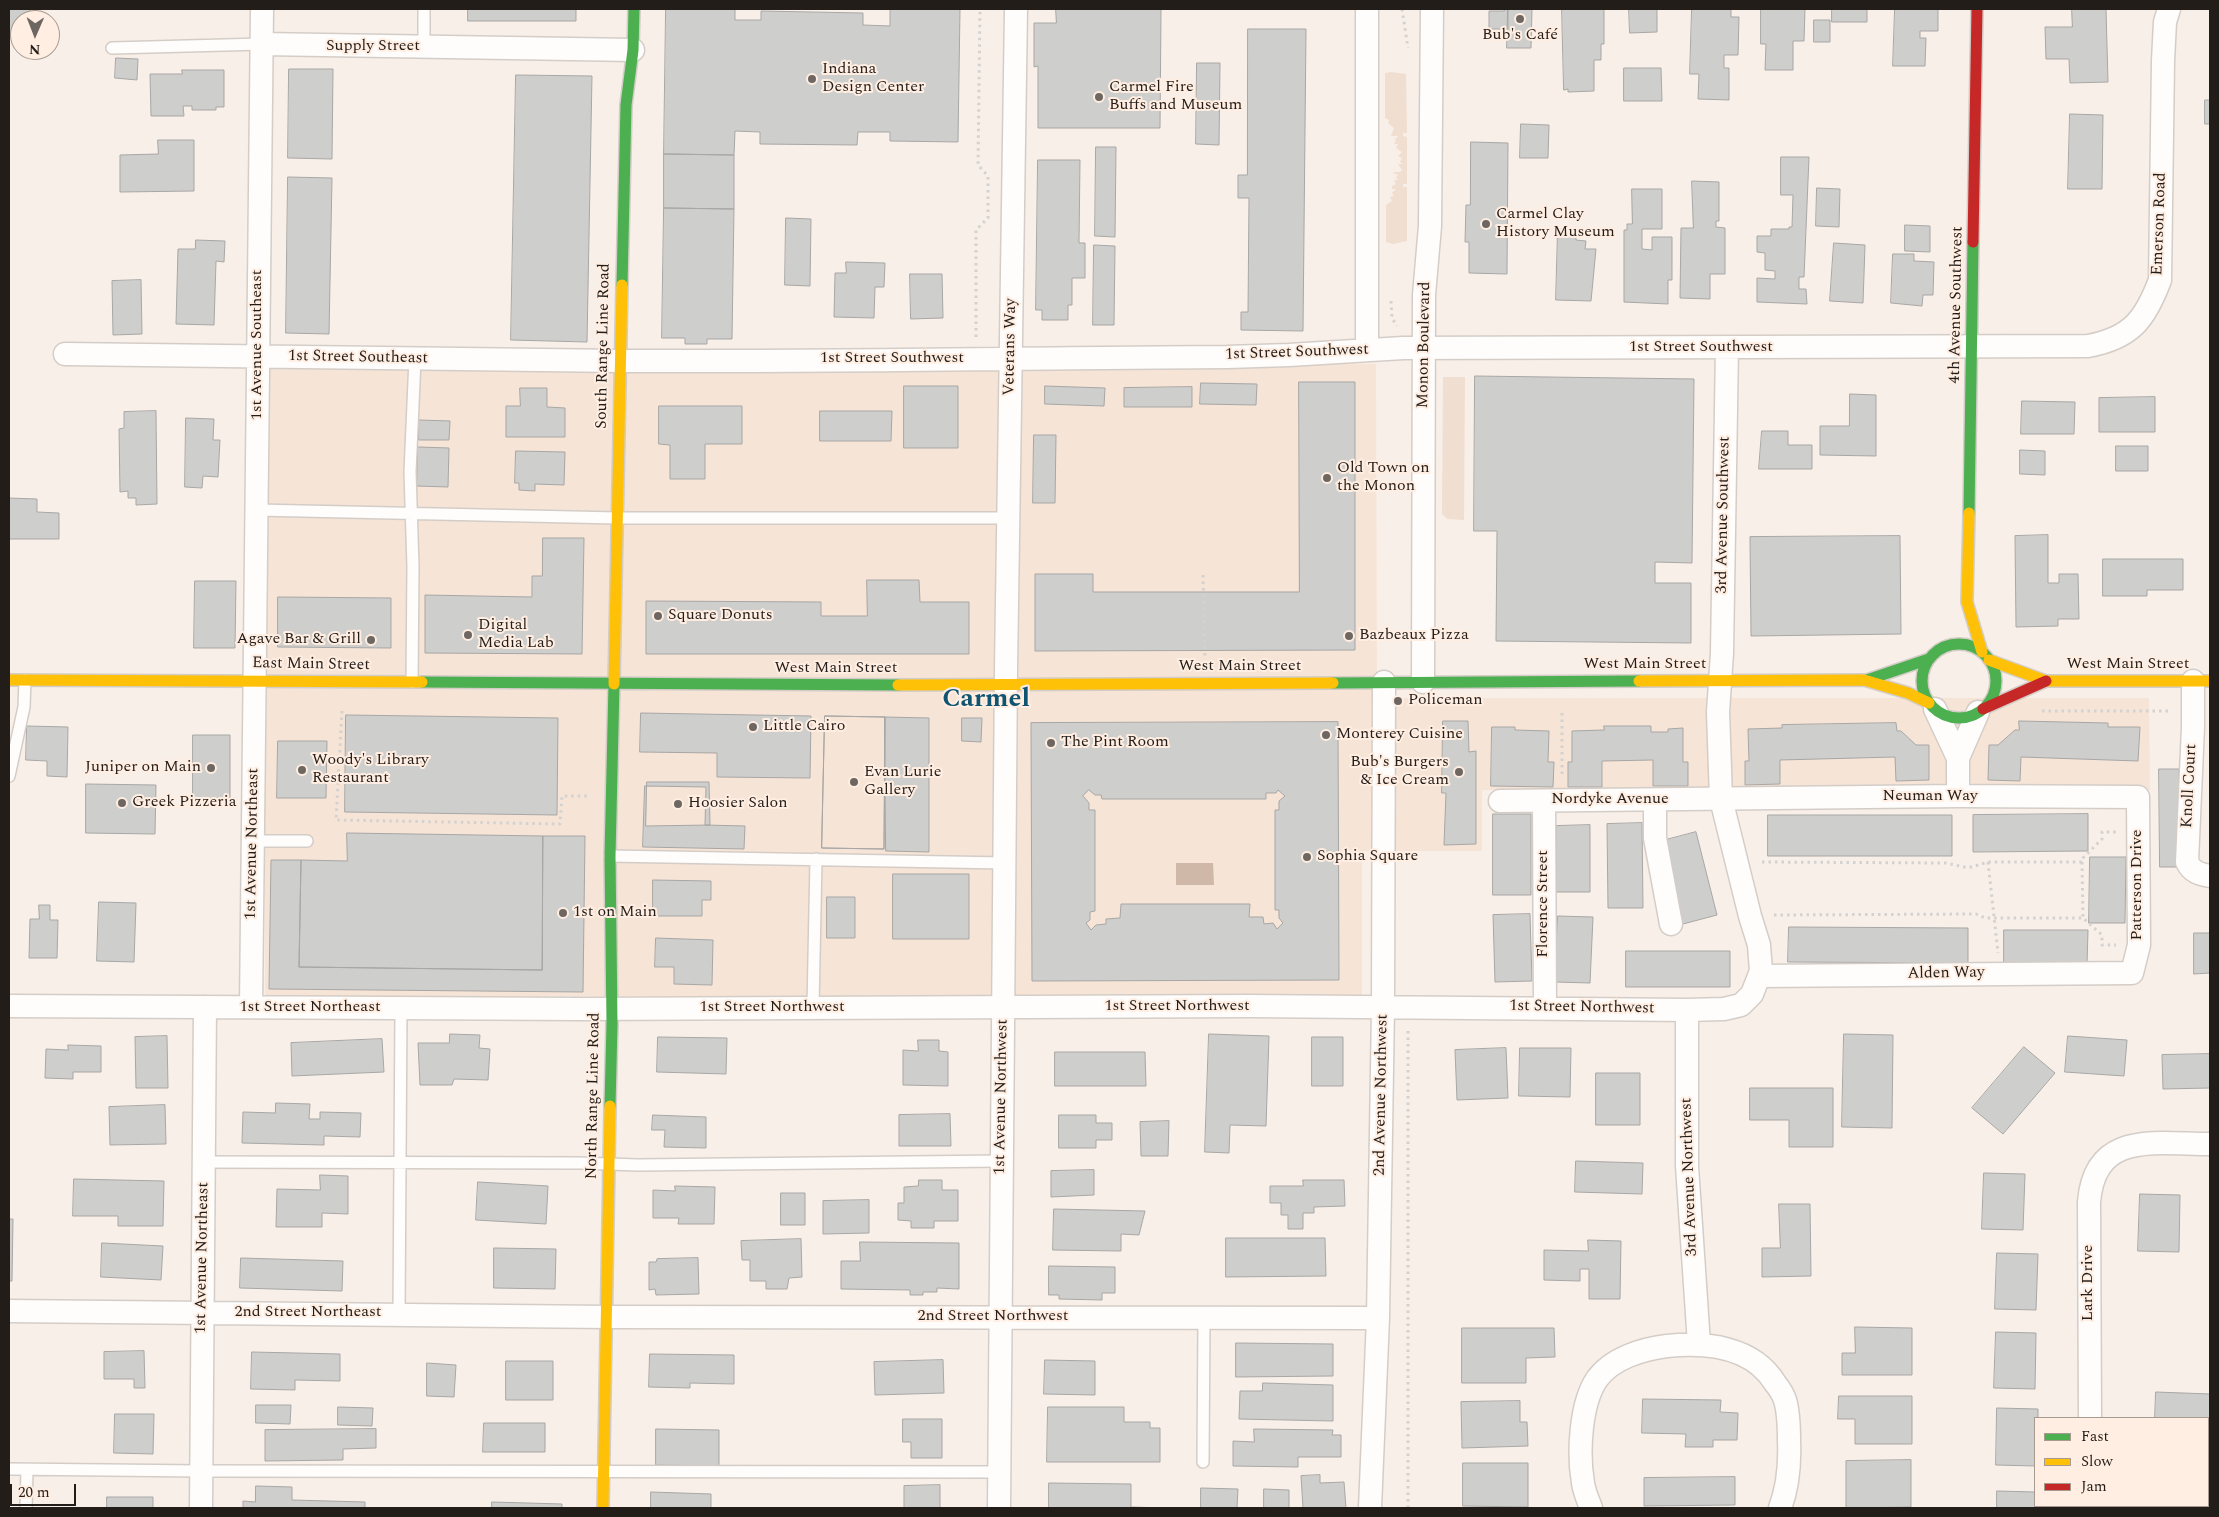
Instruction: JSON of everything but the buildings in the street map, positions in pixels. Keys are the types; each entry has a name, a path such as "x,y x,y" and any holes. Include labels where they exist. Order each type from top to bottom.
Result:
{"main road":[{"name":"South Range Line Road","path":"614,684 626,105 633,50 634,9"},
{"name":"4th Avenue Southwest","path":"1977,9 1973,347 1967,602 1986,656"},
{"path":"1957,616 1967,602"},
{"path":"1933,655 1947,646 1959,644 1971,646 1986,656 1996,682 1992,697 1981,710 1970,716 1951,717 1932,706 1922,686 1924,667 1944,637"},
{"name":"West Main Street","path":"1867,680 1933,655"},
{"name":"West Main Street","path":"1986,656 2046,681 2201,681"},
{"name":"East Main Street","path":"9,680 614,684"},
{"name":"West Main Street","path":"614,684 1006,685 1867,680 1908,693 1932,706"},
{"name":"West Main Street","path":"1981,710 2046,681"},
{"name":"North Range Line Road","path":"603,1508 608,1316 612,1008 610,856 614,684"}],"street":[{"name":"1st Avenue Southeast","path":"255,681 262,9"},
{"name":"Veterans Way","path":"1006,685 1016,9"},
{"path":"1367,9 1367,350"},
{"name":"Monon Boulevard","path":"1423,682 1424,295 1430,226 1432,9"},
{"name":"Emerson Road","path":"1973,347 2088,346 2107,343 2138,323 2152,302 2160,280 2163,61 2165,22 2168,9"},
{"name":"Supply Street","path":"262,44 633,50"},
{"name":"1st Street Southwest","path":"620,361 1280,356 1425,348 1973,347"},
{"name":"3rd Avenue Southwest","path":"1719,682 1722,653 1727,348"},
{"name":"1st Street Southeast","path":"65,354 620,361"},
{"name":"1st Avenue Northeast","path":"251,1007 255,681"},
{"name":"Knoll Court","path":"2201,681 2192,711 2193,727 2187,862 2191,869 2198,874 2210,876"},
{"name":"2nd Avenue Northwest","path":"1370,1508 1378,1318 1383,1007 1384,682"},
{"path":"1719,682 1718,720 1721,799 1759,945 1760,976"},
{"name":"1st Avenue Northwest","path":"999,1508 1006,685"},
{"path":"1932,706 1958,758"},
{"path":"1958,796 1958,758 1981,710"},
{"name":"Neuman Way","path":"1721,799 1958,796 2138,797"},
{"name":"Patterson Drive","path":"2132,973 2139,945 2138,797"},
{"name":"Nordyke Avenue","path":"1500,801 1721,799"},
{"path":"1655,800 1655,838 1671,924"},
{"name":"Florence Street","path":"1545,1008 1553,801"},
{"name":"Alden Way","path":"1760,976 2132,973"},
{"name":"1st Street Northwest","path":"612,1008 1408,1007 1724,1009 1742,1005 1752,994 1760,976"},
{"name":"1st Street Northeast","path":"9,1006 612,1008"},
{"name":"1st Avenue Northeast","path":"201,1508 205,1007"},
{"name":"3rd Avenue Northwest","path":"1687,1010 1687,1166 1699,1344"},
{"name":"Lark Drive","path":"2090,1417 2089,1202 2090,1186 2095,1174 2110,1155 2125,1147 2146,1144 2210,1144"},
{"name":"2nd Street Northeast","path":"9,1311 608,1316"},
{"name":"2nd Street Northwest","path":"608,1316 1378,1318"},
{"path":"1591,1508 1583,1483 1582,1425 1587,1402 1597,1379 1613,1364 1636,1353 1655,1347 1699,1344 1730,1350 1753,1359 1770,1374 1785,1399 1789,1424 1790,1461 1786,1494 1780,1508"}],"lane":[{"path":"424,9 424,47"},
{"name":"Supply Street","path":"112,48 262,44"},
{"path":"412,682 411,417 415,359"},
{"path":"257,510 617,518 1009,518"},
{"path":"9,776 24,706 25,680"},
{"path":"253,841 307,841"},
{"path":"610,856 1005,863"},
{"path":"813,1007 816,859"},
{"path":"399,1313 401,1008"},
{"path":"204,1162 609,1164 1001,1161"},
{"path":"1203,1462 1204,1317"},
{"path":"9,1469 202,1472 999,1472"},
{"path":"26,1508 27,1470"}],"path":[{"path":"976,345 976,230 988,218 988,176 978,165 980,9"},
{"path":"1203,575 1205,657"},
{"path":"342,711 336,820 560,824 562,796 592,796"},
{"path":"2038,711 2192,711"},
{"path":"1553,801 1562,713"},
{"path":"2084,918 2083,858 2102,839 2102,832 2138,832"},
{"path":"1762,862 1946,863 1972,867 1988,862 2082,862"},
{"path":"1988,862 2001,973"},
{"path":"1774,915 1976,914 1985,918 2084,918 2102,935 2102,945 2139,945"},
{"path":"1408,1007 1408,1508"}],"shaded area":[{"path":"1385,73 1406,74 1407,133 1403,133 1403,136 1407,137 1407,184 1403,184 1403,187 1407,187 1407,241 1393,244 1386,242 1386,205 1392,201 1390,197 1394,196 1392,193 1396,189 1392,189 1392,186 1396,184 1394,181 1398,179 1396,178 1398,174 1394,174 1394,172 1402,170 1398,164 1402,164 1400,162 1402,158 1398,156 1402,152 1396,148 1398,144 1394,144 1396,140 1394,138 1398,136 1391,136 1394,128 1388,123 1389,120 1385,118"},
{"path":"265,364 1376,364 1377,698 2149,698 2150,790 1482,790 1482,851 1362,851 1362,996 265,996"},
{"path":"1443,377 1465,377 1464,520 1447,519 1442,514"},
{"path":"1176,863 1213,863 1214,885 1176,885"}],"traffic: fast":[{"path":"622,285 626,105 633,50 634,9"},
{"path":"1969,513 1973,242"},
{"path":"1959,644 1973,647 1985,655 1993,667 1996,681 1993,695 1985,707 1973,715 1959,718 1945,715 1933,707 1925,695 1922,681 1925,667 1933,655 1945,647 1959,644"},
{"path":"1867,680 1929,659"},
{"path":"1333,683 1639,681"},
{"path":"422,682 898,685"},
{"path":"610,1106 612,1024 610,856 614,684"}],"traffic: slow":[{"path":"614,684 622,285"},
{"path":"1969,513 1967,602 1982,652"},
{"path":"1989,660 2046,681 2210,681"},
{"path":"9,680 422,682"},
{"path":"1639,681 1864,680 1908,693 1929,703"},
{"path":"898,685 1333,683"},
{"path":"603,1508 610,1106"}],"traffic: jam":[{"path":"1973,242 1977,9"},
{"path":"1983,709 2046,681"}],"place":[{"name":"Bub's Café","path":"1520,19"},
{"name":"Indiana Design Center","path":"812,79"},
{"name":"Carmel Fire Buffs and Museum","path":"1099,97"},
{"name":"Carmel Clay History Museum","path":"1486,224"},
{"name":"Old Town on the Monon","path":"1327,478"},
{"name":"Square Donuts","path":"658,616"},
{"name":"Digital Media Lab","path":"468,635"},
{"name":"Bazbeaux Pizza","path":"1349,636"},
{"name":"Agave Bar & Grill","path":"371,640"},
{"name":"Policeman","path":"1398,701"},
{"name":"Little Cairo","path":"753,727"},
{"name":"Monterey Cuisine","path":"1326,735"},
{"name":"The Pint Room","path":"1051,743"},
{"name":"Juniper on Main","path":"211,768"},
{"name":"Woody's Library Restaurant","path":"302,770"},
{"name":"Bub's Burgers & Ice Cream","path":"1459,772"},
{"name":"Evan Lurie Gallery","path":"854,782"},
{"name":"Greek Pizzeria","path":"122,803"},
{"name":"Hoosier Salon","path":"678,804"},
{"name":"Sophia Square","path":"1307,857"},
{"name":"1st on Main","path":"563,913"}],"district":[{"name":"Carmel","path":"986,701"}]}
